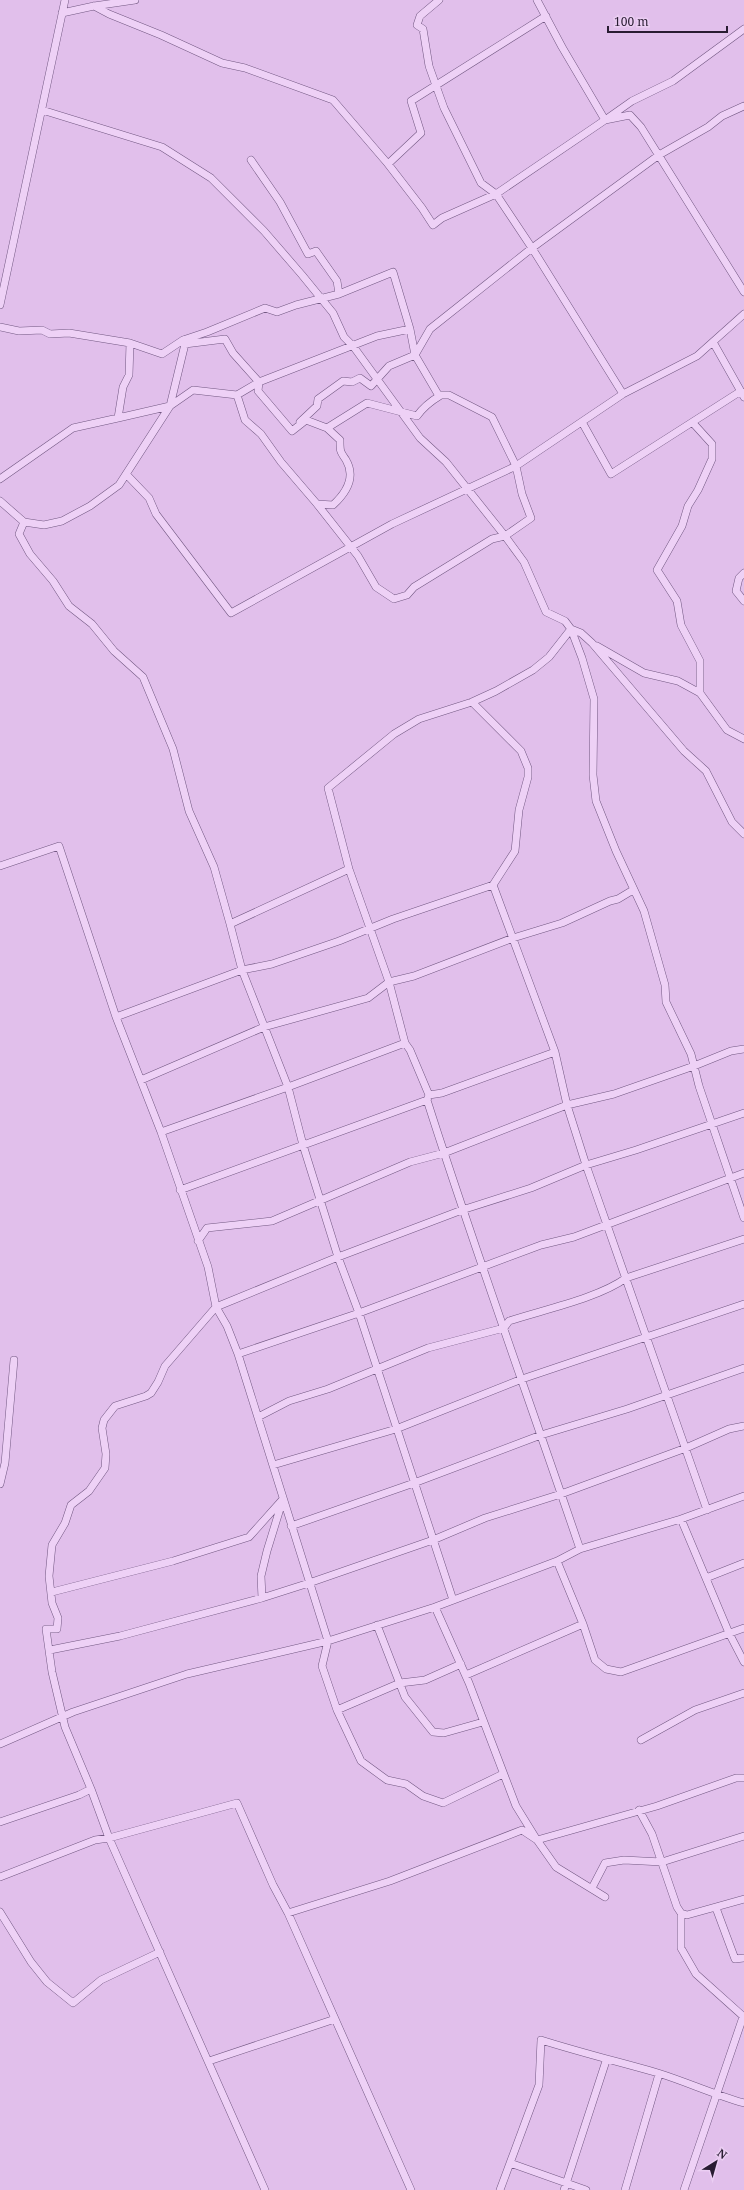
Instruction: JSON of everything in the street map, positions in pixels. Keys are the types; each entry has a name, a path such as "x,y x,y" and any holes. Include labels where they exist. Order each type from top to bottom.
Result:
{"street":[{"path":"0,305 65,0"},
{"path":"62,13 94,6 135,0"},
{"path":"439,0 420,16 417,25 423,29 429,66 444,108 481,183 496,194 532,248 623,394"},
{"path":"537,0 605,120"},
{"path":"94,6 109,14 161,35 222,63 245,68 333,100 388,164 422,208 433,225 442,218 496,194 632,101 673,81 744,29"},
{"path":"388,164 421,133 411,101 546,16"},
{"path":"292,431 317,406 318,399 342,381 352,382 360,378 371,386 389,366 415,356 430,329 532,248 659,155 708,127 722,116 744,106"},
{"path":"42,110 162,147 211,178 264,231 333,314 344,337 353,346 420,438 446,462 465,488 506,536 524,562 546,612 560,617 571,629 644,673 678,681 700,693 727,730 744,739"},
{"path":"605,120 630,115 641,127 744,292"},
{"path":"251,160 280,202 308,254 316,250 336,281 339,294"},
{"path":"0,327 19,331 42,330 50,334 69,333 130,343 162,354 184,342 265,308 277,312 339,294 393,272 410,329 415,356 439,396"},
{"path":"126,474 149,498 156,514 231,613 350,547 465,488 516,466 623,394 697,356 744,314"},
{"path":"0,479 73,428 170,406 193,390 237,395 259,382 377,336 410,329"},
{"path":"184,342 225,339 234,353 259,382 258,391 292,431"},
{"path":"0,501 24,522 44,525 62,521 109,493 119,485 170,406 184,342"},
{"path":"582,422 611,474 742,394 712,342"},
{"path":"118,418 123,387 129,375 130,343"},
{"path":"237,395 245,420 261,434 281,462 317,504 350,547 376,588 394,600 407,595 414,587 492,539 506,536 531,518 522,494 516,466 492,417 449,395 439,396 424,406 417,416 367,403 327,428"},
{"path":"292,431 306,420 327,428 340,440 340,453 347,462 351,479 348,488 333,505 317,504"},
{"path":"693,423 712,444 712,459 698,490 688,506 682,526 657,570 677,602 681,625 700,661 700,693"},
{"path":"24,522 19,534 30,554 53,581 69,606 92,624 114,651 143,677 173,749 189,810 214,867 242,970 288,1087 303,1145 338,1257 359,1313 396,1429 454,1600"},
{"path":"744,573 739,578 736,591 744,601"},
{"path":"571,629 549,657 533,670 496,691 472,702 419,719 394,734 328,788 349,869 389,982 405,1043 410,1050 428,1098 462,1210 484,1267 580,1549"},
{"path":"571,629 594,699 593,775 596,801 644,911 665,985 666,1002 690,1054 712,1125 744,1218"},
{"path":"592,643 684,751 706,771 732,822 744,834"},
{"path":"116,1018 242,970 272,964 370,929 393,918 493,885 515,851 519,810 527,784 528,768 521,751 472,702"},
{"path":"0,866 59,846 116,1018 161,1132 210,1273 216,1307 227,1326 238,1354 328,1641 322,1666 337,1710 361,1761 387,1780 406,1784 423,1796 443,1803 503,1774"},
{"path":"230,924 349,869"},
{"path":"493,885 555,1052 567,1105 586,1165 645,1337 667,1394 707,1510"},
{"path":"141,1080 264,1027 368,998 389,982 414,976 513,938 562,923 610,901 618,899 634,890"},
{"path":"161,1132 288,1087 405,1043"},
{"path":"198,1240 207,1228 272,1220 410,1162 444,1153 567,1105 614,1094 694,1066 730,1051 744,1049"},
{"path":"180,1190 555,1052"},
{"path":"264,2190 209,2061 109,1838 91,1789 65,1727 52,1672 46,1629 57,1629 58,1618 52,1602 49,1567 52,1545 65,1523 71,1505 89,1491 105,1468 106,1454 102,1428 104,1420 115,1406 146,1396 150,1392 158,1382 165,1366 216,1307 338,1257 462,1210 531,1188 586,1165 712,1125 744,1113"},
{"path":"238,1354 359,1313 541,1245 574,1237 744,1173"},
{"path":"258,1417 289,1402 328,1389 376,1368 428,1348 504,1328 509,1321 609,1287 626,1278 744,1239"},
{"path":"272,1465 396,1429 522,1379 744,1304"},
{"path":"0,1484 5,1463 14,1360"},
{"path":"291,1526 414,1483 541,1435 620,1411 744,1368"},
{"path":"50,1650 120,1636 262,1598 309,1583 433,1540 485,1518 561,1494 686,1448 729,1429 744,1426"},
{"path":"0,1744 62,1716 187,1674 328,1641 435,1607 557,1561 580,1549 681,1519 744,1496"},
{"path":"52,1592 173,1561 249,1537 283,1499"},
{"path":"262,1598 261,1576 283,1499"},
{"path":"681,1519 729,1633 744,1662"},
{"path":"557,1561 583,1624 595,1660 606,1669 621,1672 744,1628"},
{"path":"706,1578 744,1563"},
{"path":"435,1607 466,1675 516,1806 556,1867 592,1888 591,1890 604,1897"},
{"path":"466,1675 583,1624"},
{"path":"377,1625 405,1698 433,1732 444,1733 483,1722"},
{"path":"337,1710 400,1683 425,1680 461,1664"},
{"path":"641,1740 695,1710 744,1693"},
{"path":"288,1913 390,1881 522,1830 537,1840 656,1806 736,1778 744,1778"},
{"path":"0,1822 91,1789"},
{"path":"0,1877 95,1840 109,1838 237,1803 273,1885 288,1913 411,2190"},
{"path":"639,1810 652,1834 677,1907 681,1913 681,1948 696,1974 744,2017 684,2190"},
{"path":"592,1888 605,1863 624,1860 662,1862 744,1836"},
{"path":"681,1913 687,1915 744,1900"},
{"path":"716,1908 735,1959 744,1958"},
{"path":"0,1912 31,1962 48,1982 74,2003 101,1980 160,1952"},
{"path":"209,2061 335,2019"},
{"path":"500,2190 539,2084 540,2040 606,2061 659,2074 716,2095 744,2103"},
{"path":"564,2190 606,2061"},
{"path":"625,2190 659,2074"},
{"path":"510,2163 586,2190"}]}
